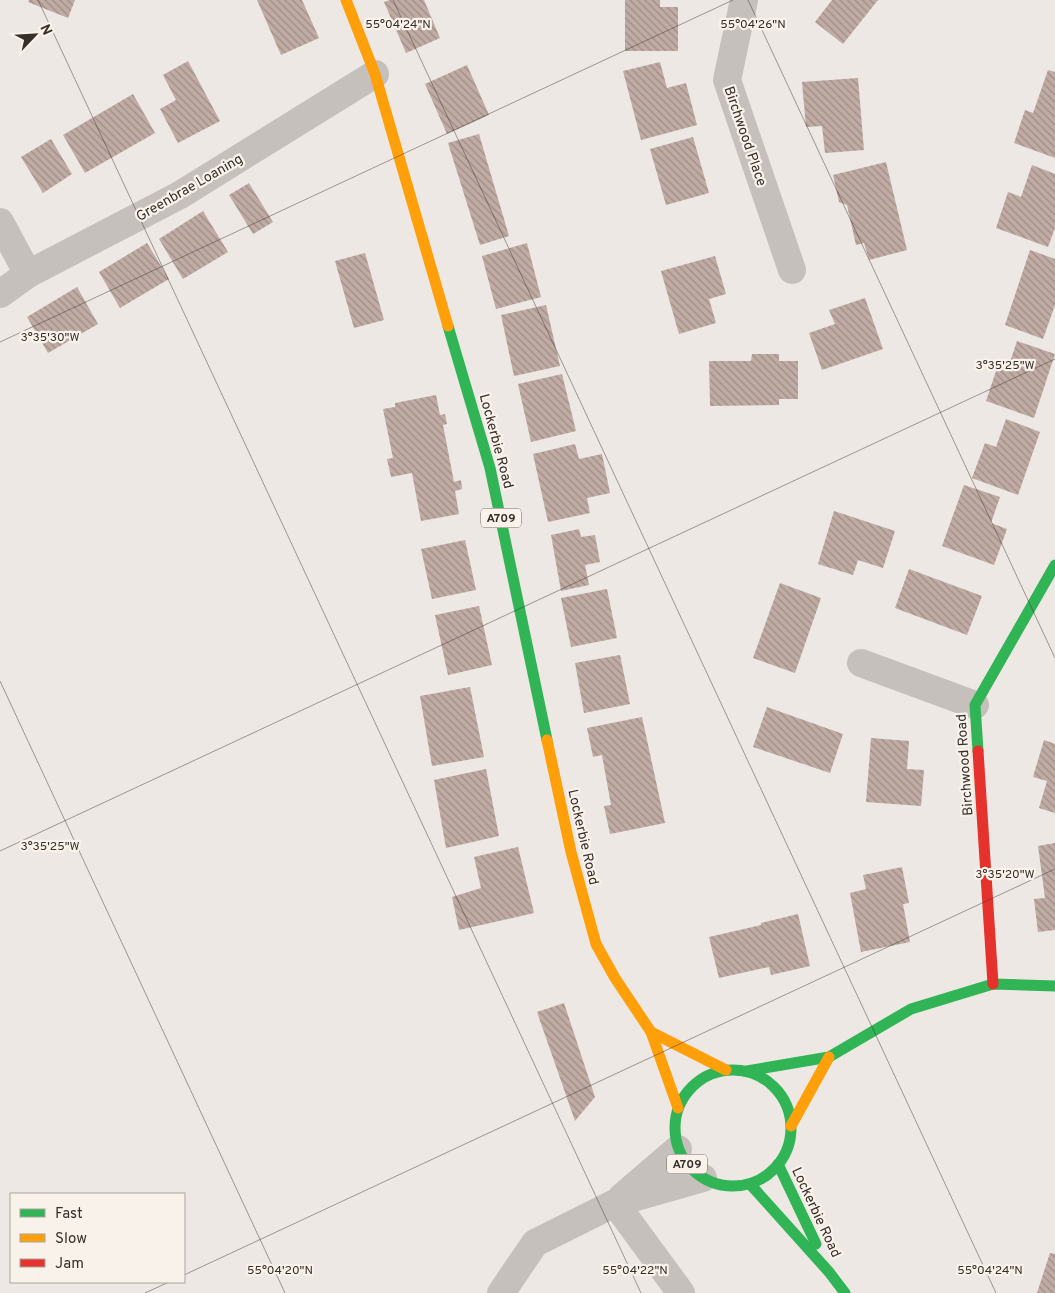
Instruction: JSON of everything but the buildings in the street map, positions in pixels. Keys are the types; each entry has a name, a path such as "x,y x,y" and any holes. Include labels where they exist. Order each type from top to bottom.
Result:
{"main road":[{"name":"Lockerbie Road","path":"346,0 375,74 490,468 571,852 596,944 615,978 651,1032 678,1108"},
{"name":"Birchwood Road","path":"993,984 975,706 1055,565"},
{"path":"747,1071 829,1057 912,1008 993,984 1055,986"},
{"name":"Lockerbie Road","path":"651,1032 726,1070"},
{"path":"791,1126 829,1057"},
{"name":"A709","path":"726,1070 747,1071 764,1078 778,1091 788,1108 791,1126 790,1140 786,1153 766,1176 750,1184 718,1185 703,1178 688,1166 678,1149 675,1136 674,1121 685,1093 711,1073 726,1070"},
{"name":"Lockerbie Road","path":"778,1164 829,1272"},
{"name":"Lockerbie Road","path":"750,1184 829,1272 845,1293"}],"street":[{"name":"Birchwood Place","path":"744,0 727,80 792,270"},
{"name":"Greenbrae Loaning","path":"0,294 28,274 180,195 375,74"},
{"path":"0,222 28,274"},
{"path":"861,663 975,706"},
{"path":"615,1203 678,1149"},
{"path":"501,1293 535,1244 615,1203 703,1178"},
{"path":"615,1203 681,1293"}],"traffic: fast":[{"path":"448,326 490,468 547,740"},
{"path":"978,751 975,705 1055,565"},
{"path":"747,1071 829,1057 911,1009 993,984 1055,986"},
{"path":"733,1070 755,1074 774,1087 787,1106 791,1128 787,1150 774,1169 755,1182 733,1186 711,1182 692,1169 679,1150 675,1128 679,1106 692,1087 711,1074 733,1070"},
{"path":"778,1164 816,1244"},
{"path":"750,1184 829,1272 845,1293"}],"traffic: slow":[{"path":"346,0 375,74 448,326"},
{"path":"547,740 571,852 596,944 615,978 651,1032 678,1108"},
{"path":"651,1032 726,1070"},
{"path":"791,1126 829,1057"}],"traffic: jam":[{"path":"978,751 993,984"}]}
